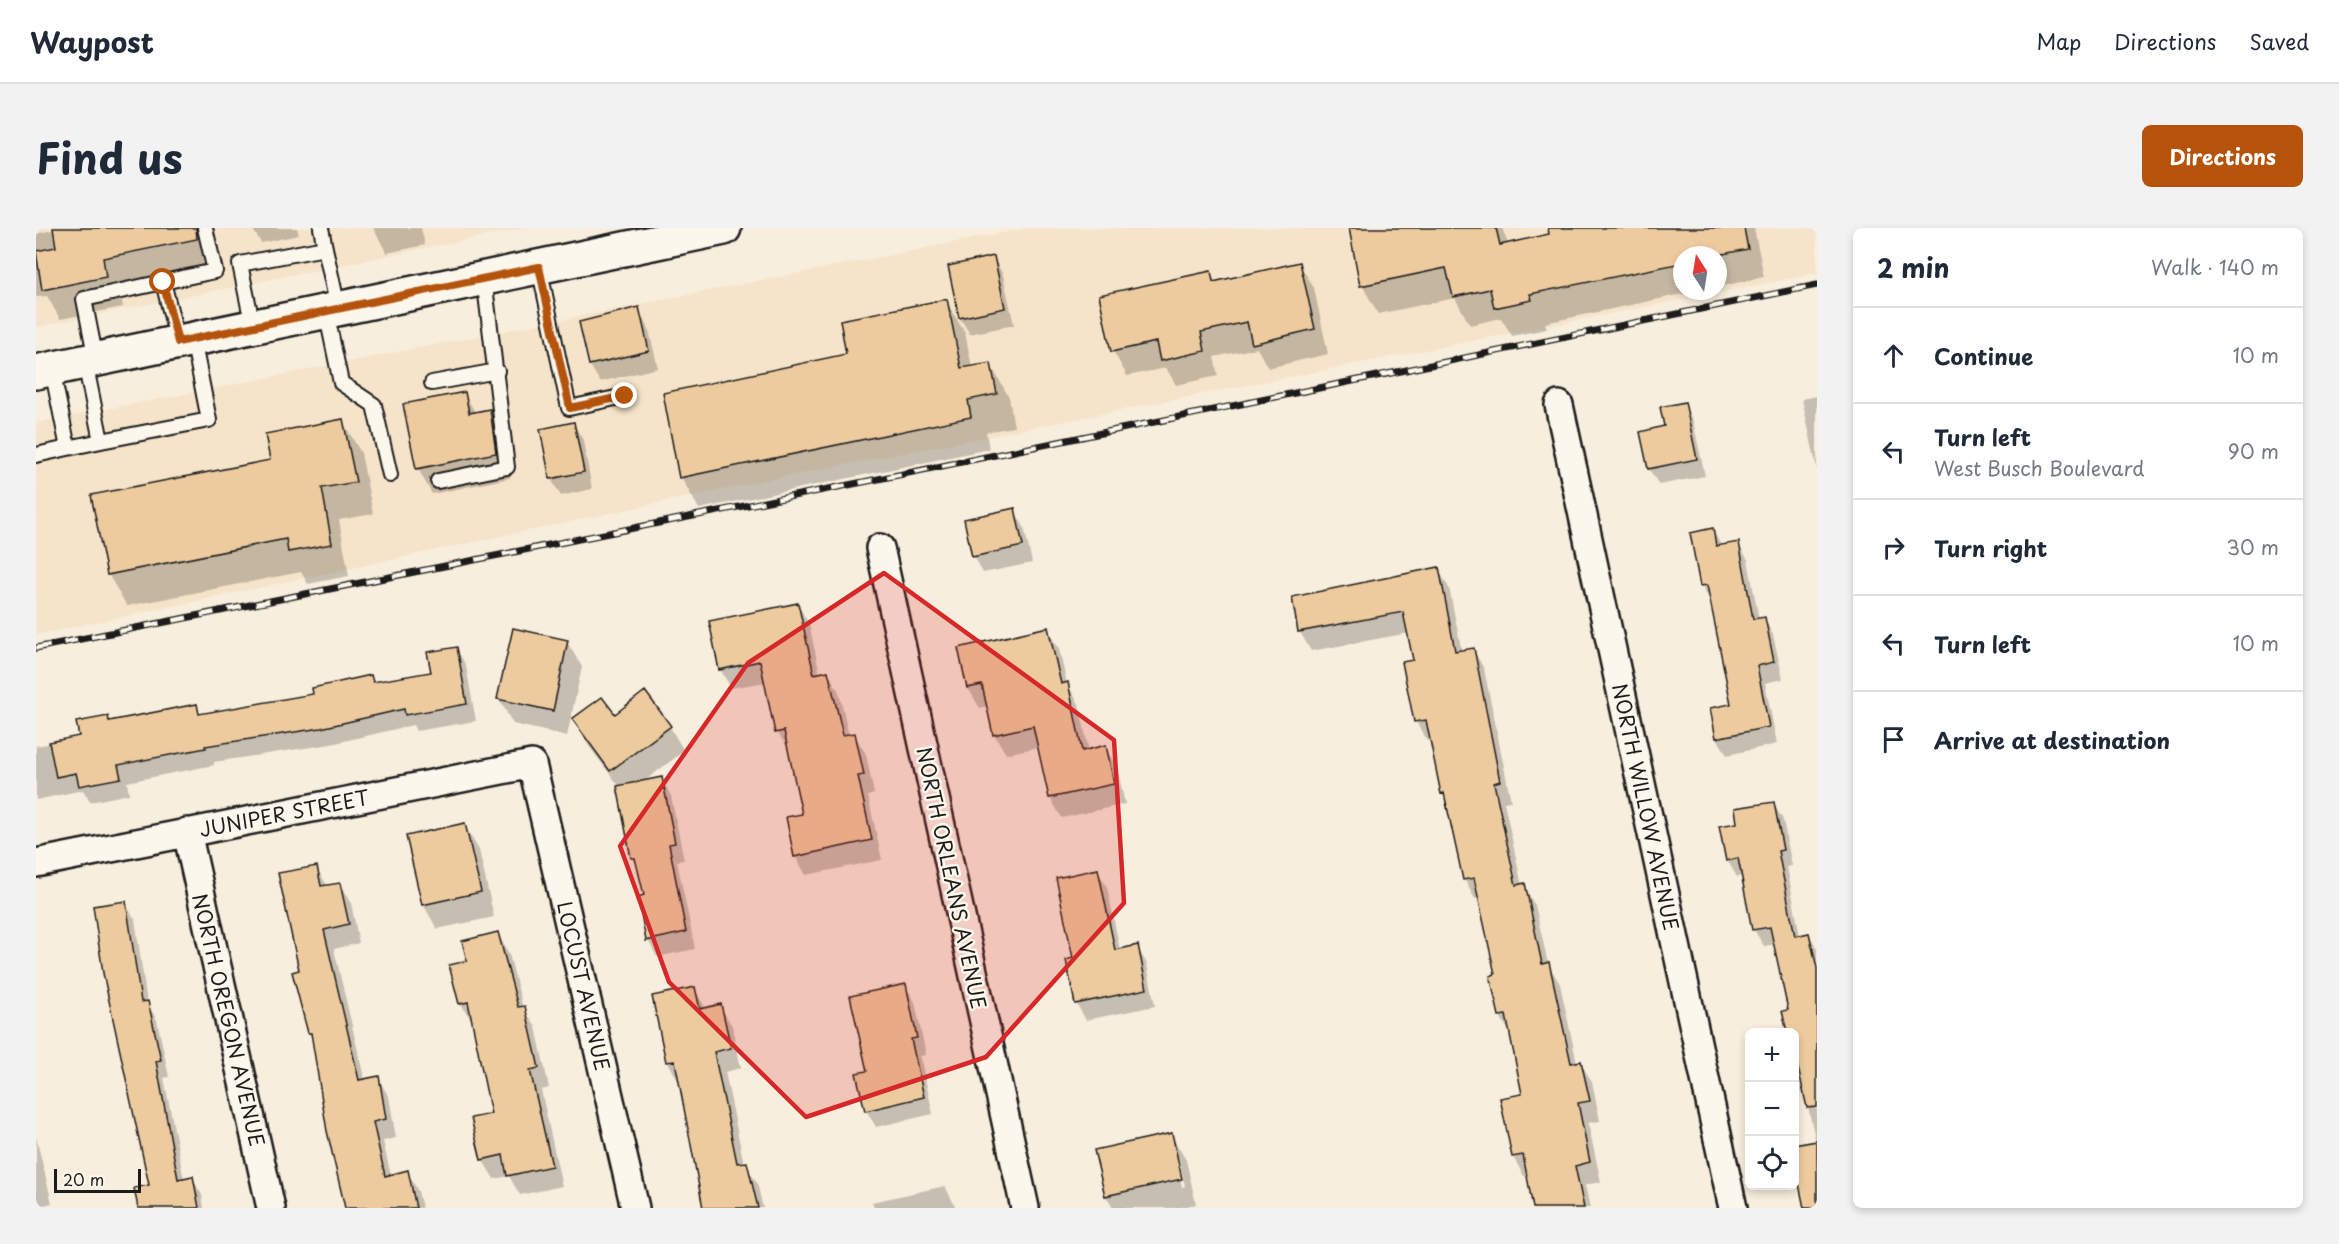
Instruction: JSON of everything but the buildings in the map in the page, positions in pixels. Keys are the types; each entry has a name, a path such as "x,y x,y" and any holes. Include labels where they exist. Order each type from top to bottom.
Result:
{"main road":[{"path":"44,370 724,228"}],"street":[{"name":"NORTH WILLOW AVENUE","path":"1559,405 1733,1208"},
{"name":"NORTH ORLEANS AVENUE","path":"880,548 1025,1208"},
{"name":"JUNIPER STREET","path":"36,864 532,764"},
{"name":"LOCUST AVENUE","path":"532,764 635,1208"},
{"name":"NORTH OREGON AVENUE","path":"187,832 271,1208"}],"lane":[{"path":"101,441 84,299 215,271 204,228"},
{"path":"321,228 341,383 374,405 390,475"},
{"path":"253,327 240,264 325,248"},
{"path":"539,267 570,408 625,396"},
{"path":"438,481 507,467 484,278"},
{"path":"36,455 209,420 185,341 163,282"},
{"path":"44,370 68,448"},
{"path":"432,383 497,371"}],"highlighted area":[{"path":"884,573 1114,740 1124,903 986,1057 806,1117 669,982 620,846 748,663"}],"shaded area":[{"path":"36,228 525,228 36,327"},
{"path":"1028,228 1817,228 1817,273 1727,291 1727,246 1673,246 1673,300 1680,300 772,479 36,635 36,423"}],"railway":[{"path":"36,648 913,472 1817,285"}],"route":[{"path":"163,282 178,342 539,267 570,408 625,396"}]}
